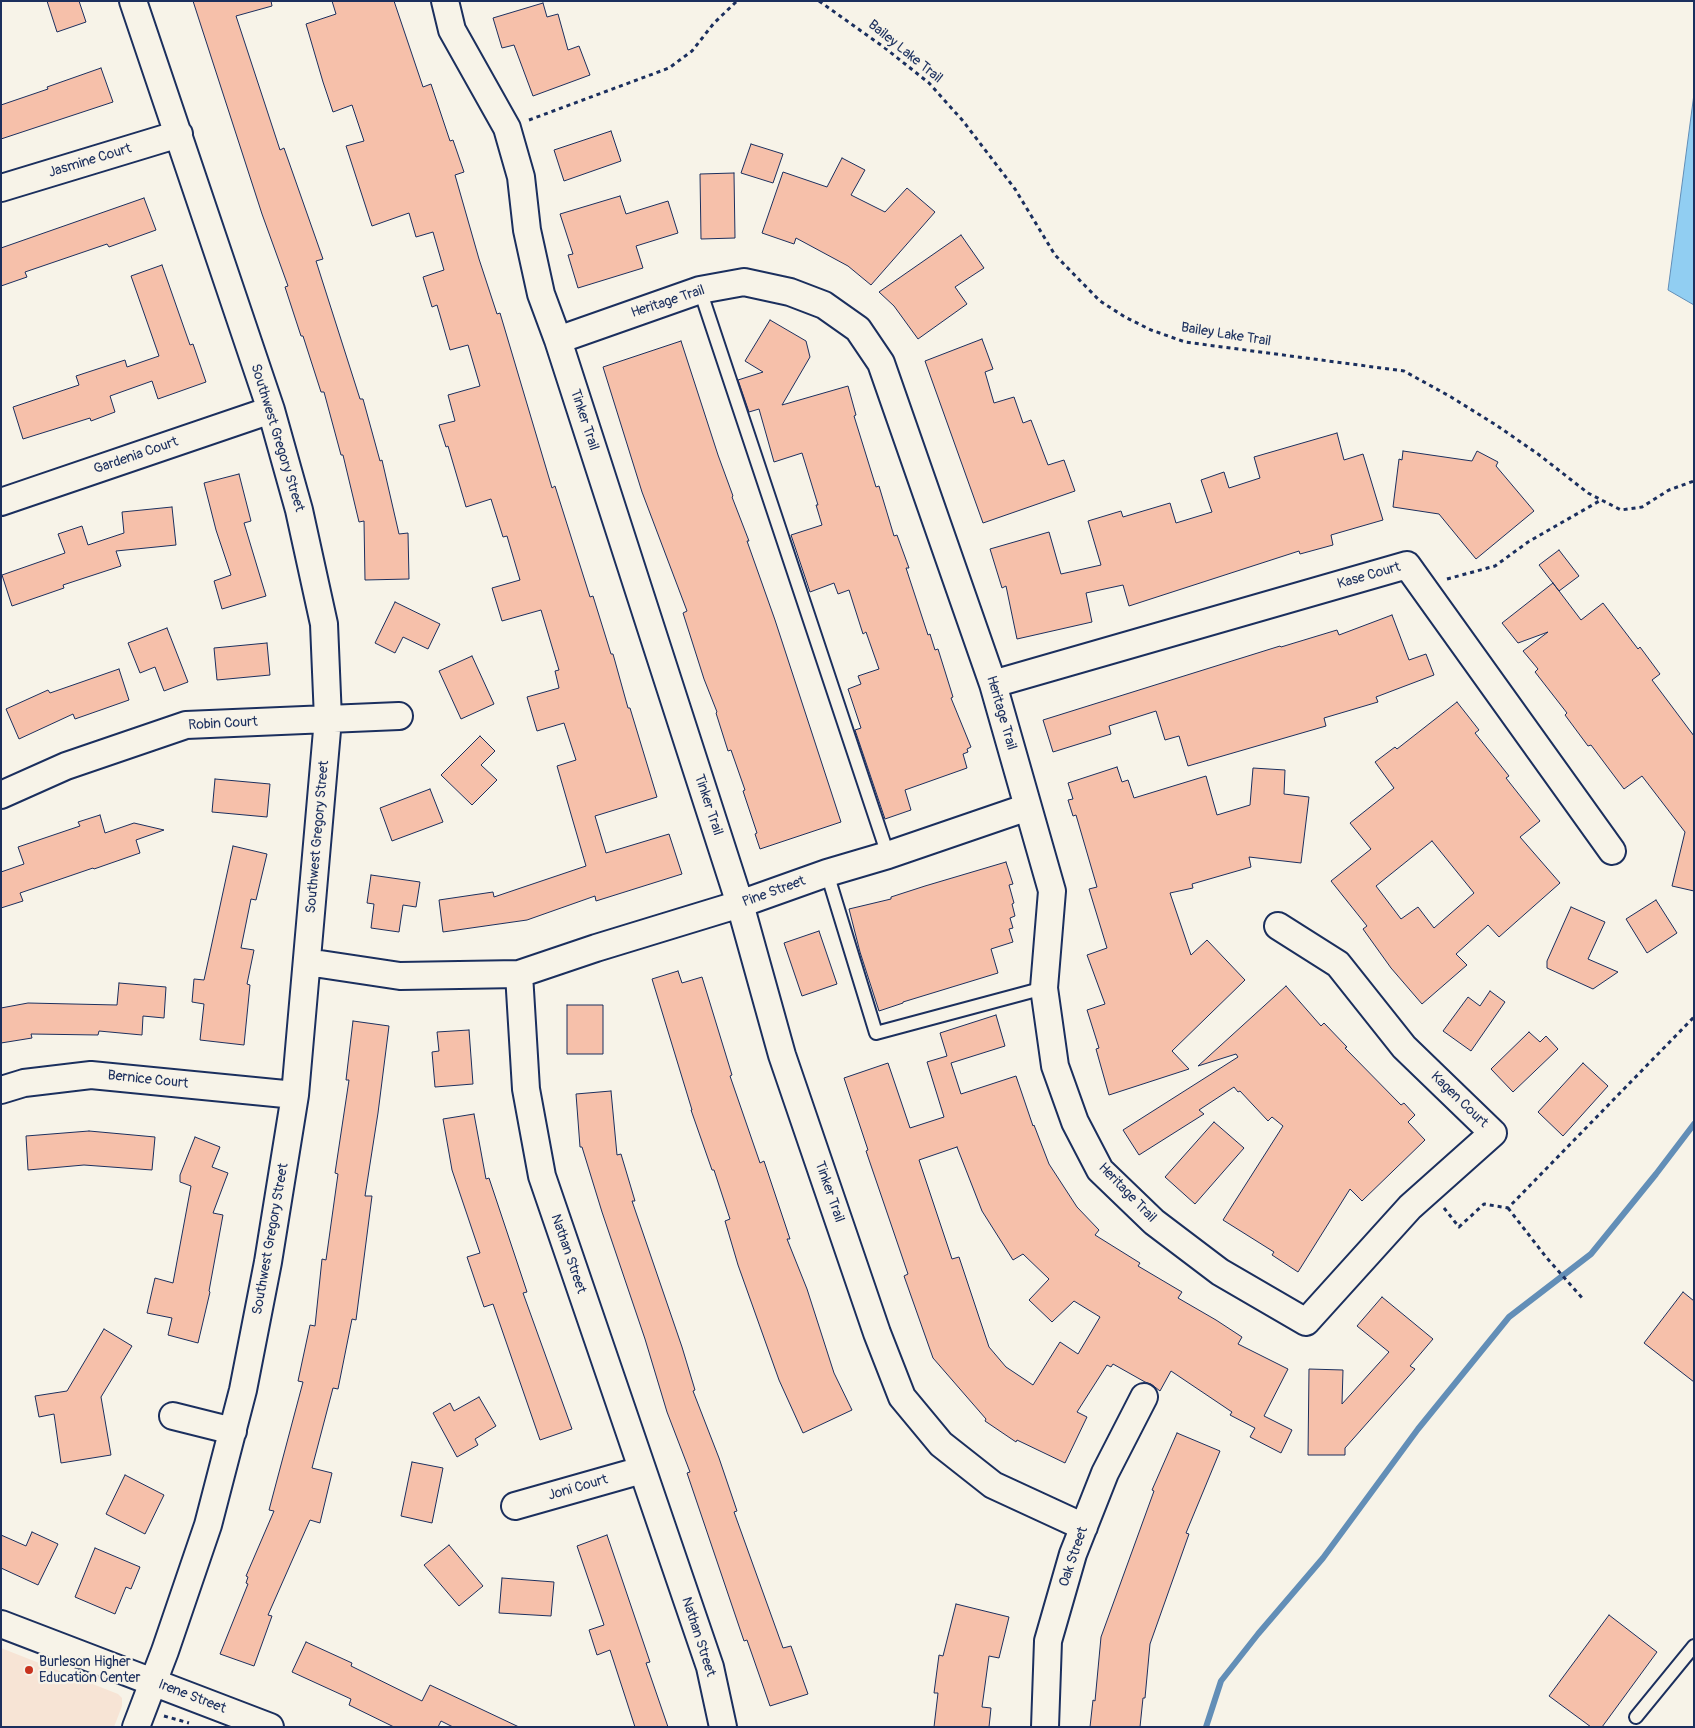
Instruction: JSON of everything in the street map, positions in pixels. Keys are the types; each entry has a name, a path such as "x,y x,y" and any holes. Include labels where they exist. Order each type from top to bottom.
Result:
{"street":[{"name":"Southwest Gregory Street","path":"133,1 271,410 299,510 324,624 328,720 295,1096 268,1262 243,1390 208,1525 165,1651 136,1727"},
{"name":"Tinker Trail","path":"445,1 452,30 507,128 521,177 527,230 541,294 558,340 740,904 782,1055 877,1333 902,1397 941,1444 993,1485 1084,1527"},
{"name":"Jasmine Court","path":"1,188 179,134"},
{"name":"Heritage Trail","path":"558,340 700,290 744,282 790,292 824,305 858,329 881,363 993,684 1052,891 1044,988 1056,1066 1075,1122 1100,1170 1154,1222 1220,1272 1306,1322"},
{"name":"Gardenia Court","path":"1,502 271,410"},
{"name":"Kase Court","path":"993,684 1407,566 1612,851"},
{"name":"Robin Court","path":"1,795 66,766 186,725 398,716"},
{"name":"Pine Street","path":"519,974 596,948 740,904 827,873 888,855 1028,807"},
{"name":"Kagen Court","path":"1278,926 1338,964 1404,1047 1493,1133 1410,1207 1306,1322"},
{"path":"308,962 400,976 519,974"},
{"name":"Nathan Street","path":"519,974 526,1089 542,1176 710,1667 722,1727"},
{"name":"Bernice Court","path":"1,1090 24,1083 91,1075 295,1096"},
{"name":"Oak Street","path":"1045,1727 1048,1641 1073,1554 1106,1473 1144,1398"},
{"path":"173,1416 233,1431"},
{"name":"Joni Court","path":"515,1506 642,1470"},
{"name":"Irene Street","path":"1,1624 270,1727"}],"lane":[{"path":"700,290 888,855"},
{"path":"827,873 876,1033 1044,988"},
{"path":"1636,1717 1694,1646"}],"path":[{"path":"507,128 669,68 692,51 714,23 737,1"},
{"name":"Bailey Lake Trail","path":"819,1 885,48 929,83 963,121 1015,188 1055,255 1100,301 1125,317 1151,330 1185,342 1404,371 1496,425 1538,454 1588,493 1621,510 1642,507 1669,490 1694,481"},
{"path":"1422,586 1495,566 1528,542 1601,500"},
{"path":"1508,1208 1694,1017"},
{"path":"1429,1190 1459,1227 1484,1204 1508,1208 1546,1257 1584,1300"}],"shaded area":[{"name":"Burleson Higher Education Center","path":"1,1648 118,1694 122,1698 122,1706 114,1727 1,1727"}],"water":[{"path":"1694,94 1694,305 1668,290"}],"building":[{"path":"47,1 79,1 86,22 57,32"},
{"path":"193,1 271,1 272,6 236,16 280,150 284,148 323,259 316,261 360,399 363,399 380,461 382,460 399,534 408,533 409,579 365,580 364,521 359,522 343,455 341,455 324,392 321,392 303,336 301,336 285,287 288,286 262,214"},
{"path":"332,1 394,1 423,87 431,84 450,141 453,140 464,172 455,175 479,259 497,314 500,313 552,488 555,486 590,597 593,596 611,654 613,654 628,708 630,708 657,797 595,816 606,853 669,834 682,874 596,901 595,896 527,920 443,932 439,900 493,892 494,897 586,866 557,766 576,760 564,723 537,731 527,697 559,688 555,671 559,670 541,610 502,621 492,588 520,580 507,536 503,537 491,499 466,507 448,446 446,447 439,425 455,421 448,395 480,386 468,345 450,350 437,305 432,307 423,277 444,270 433,232 416,237 409,213 372,226 346,146 364,141 352,105 333,112 323,82 306,24 336,14"},
{"path":"543,3 547,17 558,14 568,50 579,46 590,75 533,96 514,45 502,48 493,18"},
{"path":"101,68 113,102 1,139 1,105"},
{"path":"611,131 621,161 564,181 554,150"},
{"path":"751,144 783,154 773,183 741,173"},
{"path":"842,158 865,170 851,195 885,212 907,188 935,212 871,285 848,266 796,238 794,244 762,233 783,172 827,187"},
{"path":"734,173 735,238 701,239 700,174"},
{"path":"620,196 626,214 668,201 678,233 636,246 643,268 578,288 568,255 573,254 560,214"},
{"path":"144,198 156,230 109,247 107,244 25,272 27,277 1,286 1,248"},
{"path":"961,235 984,268 955,287 967,304 918,339 894,306 879,292"},
{"path":"162,265 190,345 193,344 206,382 158,399 152,381 110,396 115,412 91,421 90,418 23,439 13,407 79,385 76,376 125,360 127,367 159,356 131,276"},
{"path":"770,320 806,341 810,357 782,405 848,386 856,415 854,416 876,487 879,486 894,536 897,535 909,568 906,568 928,635 930,634 935,650 938,649 953,697 951,698 971,747 967,749 968,752 963,754 967,768 905,790 911,810 885,819 855,730 861,728 848,689 861,684 858,676 879,669 866,632 863,634 849,590 838,594 834,583 810,592 791,535 822,525 802,453 774,462 759,409 749,412 738,380 763,372 745,361"},
{"path":"982,339 993,369 985,372 994,403 1014,397 1023,423 1031,420 1048,465 1064,460 1075,491 983,523 925,361"},
{"path":"681,341 841,822 760,849 755,834 757,833 743,791 745,790 731,750 728,751 717,712 704,679 683,613 687,611 642,492 603,367"},
{"path":"1337,433 1344,460 1363,454 1383,520 1331,535 1333,545 1300,554 1299,551 1129,606 1123,585 1086,593 1092,622 1017,639 1006,586 1002,588 990,549 1049,532 1061,574 1101,565 1088,521 1121,511 1123,517 1170,503 1176,523 1212,512 1201,480 1224,472 1229,488 1260,478 1254,457"},
{"path":"1403,451 1472,461 1477,451 1498,462 1496,466 1534,511 1476,559 1439,514 1393,507 1399,459 1402,460"},
{"path":"239,474 251,521 244,523 266,596 222,609 214,581 231,575 216,530 204,483"},
{"path":"172,507 176,545 116,551 121,566 63,585 64,588 12,606 2,575 65,553 58,534 82,526 88,545 124,533 122,512"},
{"path":"1559,550 1579,576 1559,591 1539,565"},
{"path":"1553,583 1581,620 1603,603 1638,649 1640,647 1660,674 1652,680 1694,736 1694,891 1672,886 1685,832 1642,776 1624,789 1591,745 1588,746 1565,715 1567,713 1535,672 1538,669 1523,651 1548,632 1518,643 1502,623"},
{"path":"395,602 440,624 428,649 403,637 395,653 375,643"},
{"path":"1392,615 1409,660 1426,654 1434,675 1376,697 1378,702 1324,718 1326,726 1188,766 1179,736 1165,740 1156,711 1109,726 1111,734 1053,752 1043,720 1280,646 1337,630 1339,635"},
{"path":"167,628 188,682 164,691 155,667 140,673 128,643"},
{"path":"267,643 270,675 217,680 214,648"},
{"path":"472,656 494,704 461,719 439,671"},
{"path":"119,669 129,700 75,719 73,714 19,739 6,709 48,690 50,693"},
{"path":"1457,702 1479,730 1475,733 1509,776 1506,778 1540,821 1520,837 1560,883 1499,937 1488,925 1456,954 1467,965 1422,1004 1391,968 1363,929 1367,926 1331,881 1371,849 1350,823 1394,788 1375,762 1395,747 1397,749","holes":["1432,841 1474,893 1434,928 1418,907 1401,919 1376,886"]},
{"path":"480,736 495,751 481,765 497,780 472,805 441,775"},
{"path":"1117,767 1122,782 1128,780 1134,798 1206,776 1217,815 1250,805 1253,768 1285,770 1284,794 1309,797 1301,863 1249,857 1251,867 1192,884 1193,888 1170,893 1191,955 1207,940 1245,980 1172,1051 1189,1069 1109,1095 1096,1049 1099,1048 1087,1010 1105,1004 1087,955 1107,948 1089,889 1097,887 1076,815 1073,816 1068,800 1073,799 1068,783"},
{"path":"215,779 270,784 267,817 212,812"},
{"path":"430,789 443,822 392,841 380,808"},
{"path":"100,815 105,833 134,823 164,830 136,840 140,853 20,893 23,901 1,908 1,872 24,864 18,847 80,826 78,822"},
{"path":"233,846 267,854 256,900 251,899 241,948 254,950 247,984 250,985 244,1045 200,1040 204,1004 192,1002 194,979 204,980"},
{"path":"1006,862 1013,884 1009,885 1015,916 1010,918 1013,928 1009,929 1013,942 991,949 998,973 879,1011 860,952 849,909 891,899 891,897 925,886"},
{"path":"371,875 420,882 416,907 403,905 399,932 371,928 374,904 367,903"},
{"path":"1656,900 1677,933 1647,953 1626,919"},
{"path":"1571,907 1605,922 1588,959 1618,972 1593,989 1547,968 1547,961"},
{"path":"819,931 837,984 802,996 784,943"},
{"path":"678,971 682,983 702,977 732,1075 730,1076 760,1163 764,1161 790,1239 787,1239 807,1289 834,1373 852,1410 803,1433 779,1380 738,1265 725,1221 730,1219 691,1110 652,979"},
{"path":"119,983 166,987 164,1018 143,1016 142,1035 99,1031 98,1035 31,1034 32,1038 1,1043 1,1008 28,1003 117,1005"},
{"path":"1286,986 1321,1026 1324,1023 1347,1047 1345,1048 1401,1105 1404,1103 1415,1115 1408,1122 1425,1140 1362,1201 1350,1189 1298,1272 1272,1255 1274,1252 1223,1220 1283,1126 1272,1117 1268,1121 1240,1091 1238,1092 1234,1087 1199,1110 1204,1114 1139,1155 1123,1130 1238,1057 1236,1054 1198,1066"},
{"path":"1490,991 1505,1002 1471,1051 1443,1031 1468,997 1480,1006"},
{"path":"567,1005 603,1005 603,1054 567,1054"},
{"path":"996,1015 1005,1046 951,1063 961,1094 1016,1076 1033,1126 1049,1164 1077,1207 1099,1230 1095,1235 1140,1263 1138,1266 1182,1292 1178,1298 1242,1337 1238,1344 1288,1369 1264,1416 1292,1430 1281,1453 1250,1437 1255,1428 1230,1415 1232,1412 1171,1371 1160,1391 1151,1384 1113,1364 1111,1367 1107,1365 1077,1412 1087,1417 1065,1463 1017,1440 1016,1442 985,1421 986,1419 933,1358 904,1276 908,1274 866,1151 868,1150 844,1078 888,1063 910,1128 944,1117 927,1062 947,1056 940,1033","holes":["957,1147 982,1211 1013,1260 1023,1254 1049,1279 1029,1300 1052,1322 1074,1301 1100,1317 1078,1354 1060,1342 1033,1385 1006,1367 989,1347 959,1257 952,1259 919,1160"]},
{"path":"353,1021 389,1026 365,1196 372,1196 356,1320 352,1319 338,1389 333,1388 312,1468 332,1473 320,1523 310,1520 268,1615 272,1616 254,1666 220,1654 248,1584 246,1583 248,1577 246,1576 274,1511 269,1510 303,1382 298,1381 310,1325 315,1326 322,1259 326,1260 338,1174 335,1173 349,1080 346,1080"},
{"path":"469,1030 473,1084 435,1087 432,1052 439,1051 437,1032"},
{"path":"1529,1032 1540,1042 1546,1036 1558,1049 1513,1092 1491,1069"},
{"path":"1583,1063 1608,1086 1563,1136 1538,1112"},
{"path":"611,1091 617,1155 621,1154 635,1201 632,1201 682,1347 695,1390 693,1391 719,1458 737,1511 734,1512 783,1648 791,1646 808,1694 770,1706 747,1640 744,1641 687,1473 690,1472 667,1412 582,1147 580,1147 576,1094"},
{"path":"474,1114 486,1179 489,1178 527,1292 523,1293 572,1429 540,1440 493,1304 484,1307 467,1257 480,1253 452,1170 443,1119"},
{"path":"1214,1122 1244,1148 1195,1204 1165,1177"},
{"path":"89,1131 155,1137 152,1170 84,1165 28,1170 26,1136"},
{"path":"195,1137 220,1147 212,1167 228,1173 213,1213 223,1215 210,1292 198,1343 168,1335 172,1318 147,1313 155,1278 173,1283 191,1186 180,1182 180,1175"},
{"path":"1683,1292 1694,1301 1694,1382 1644,1343"},
{"path":"1382,1297 1433,1339 1410,1366 1415,1369 1345,1448 1345,1455 1308,1455 1309,1369 1343,1370 1342,1404 1389,1352 1357,1326"},
{"path":"104,1329 132,1346 101,1397 111,1455 61,1463 54,1414 39,1417 35,1396 67,1391"},
{"path":"479,1397 496,1426 475,1439 478,1445 457,1457 433,1413 450,1403 454,1411"},
{"path":"1177,1433 1220,1451 1186,1533 1189,1534 1150,1644 1140,1727 1090,1727 1093,1700 1095,1701 1101,1637 1154,1491 1152,1490"},
{"path":"412,1462 443,1468 432,1523 401,1516"},
{"path":"125,1475 164,1495 145,1534 106,1514"},
{"path":"32,1532 58,1544 38,1585 1,1568 1,1535 26,1546"},
{"path":"607,1535 650,1662 646,1663 668,1727 635,1727 610,1650 597,1655 589,1630 604,1625 577,1546"},
{"path":"449,1545 483,1586 459,1606 424,1565"},
{"path":"95,1548 140,1567 131,1589 126,1587 115,1614 75,1597"},
{"path":"502,1578 554,1582 551,1616 499,1613"},
{"path":"956,1604 1009,1617 999,1658 989,1656 982,1707 991,1708 989,1727 934,1727 938,1693 934,1693 939,1655 943,1656"},
{"path":"1609,1615 1657,1652 1602,1727 1591,1727 1549,1696"},
{"path":"306,1642 352,1663 351,1666 422,1701 430,1685 519,1727 453,1727 441,1721 438,1727 394,1727 349,1705 351,1699 292,1672"}],"waterway":[{"path":"1206,1727 1221,1681 1258,1634 1323,1558 1418,1429 1509,1317 1591,1254 1694,1124"}],"place":[{"name":"Burleson Higher Education Center","path":"29,1670"}]}
